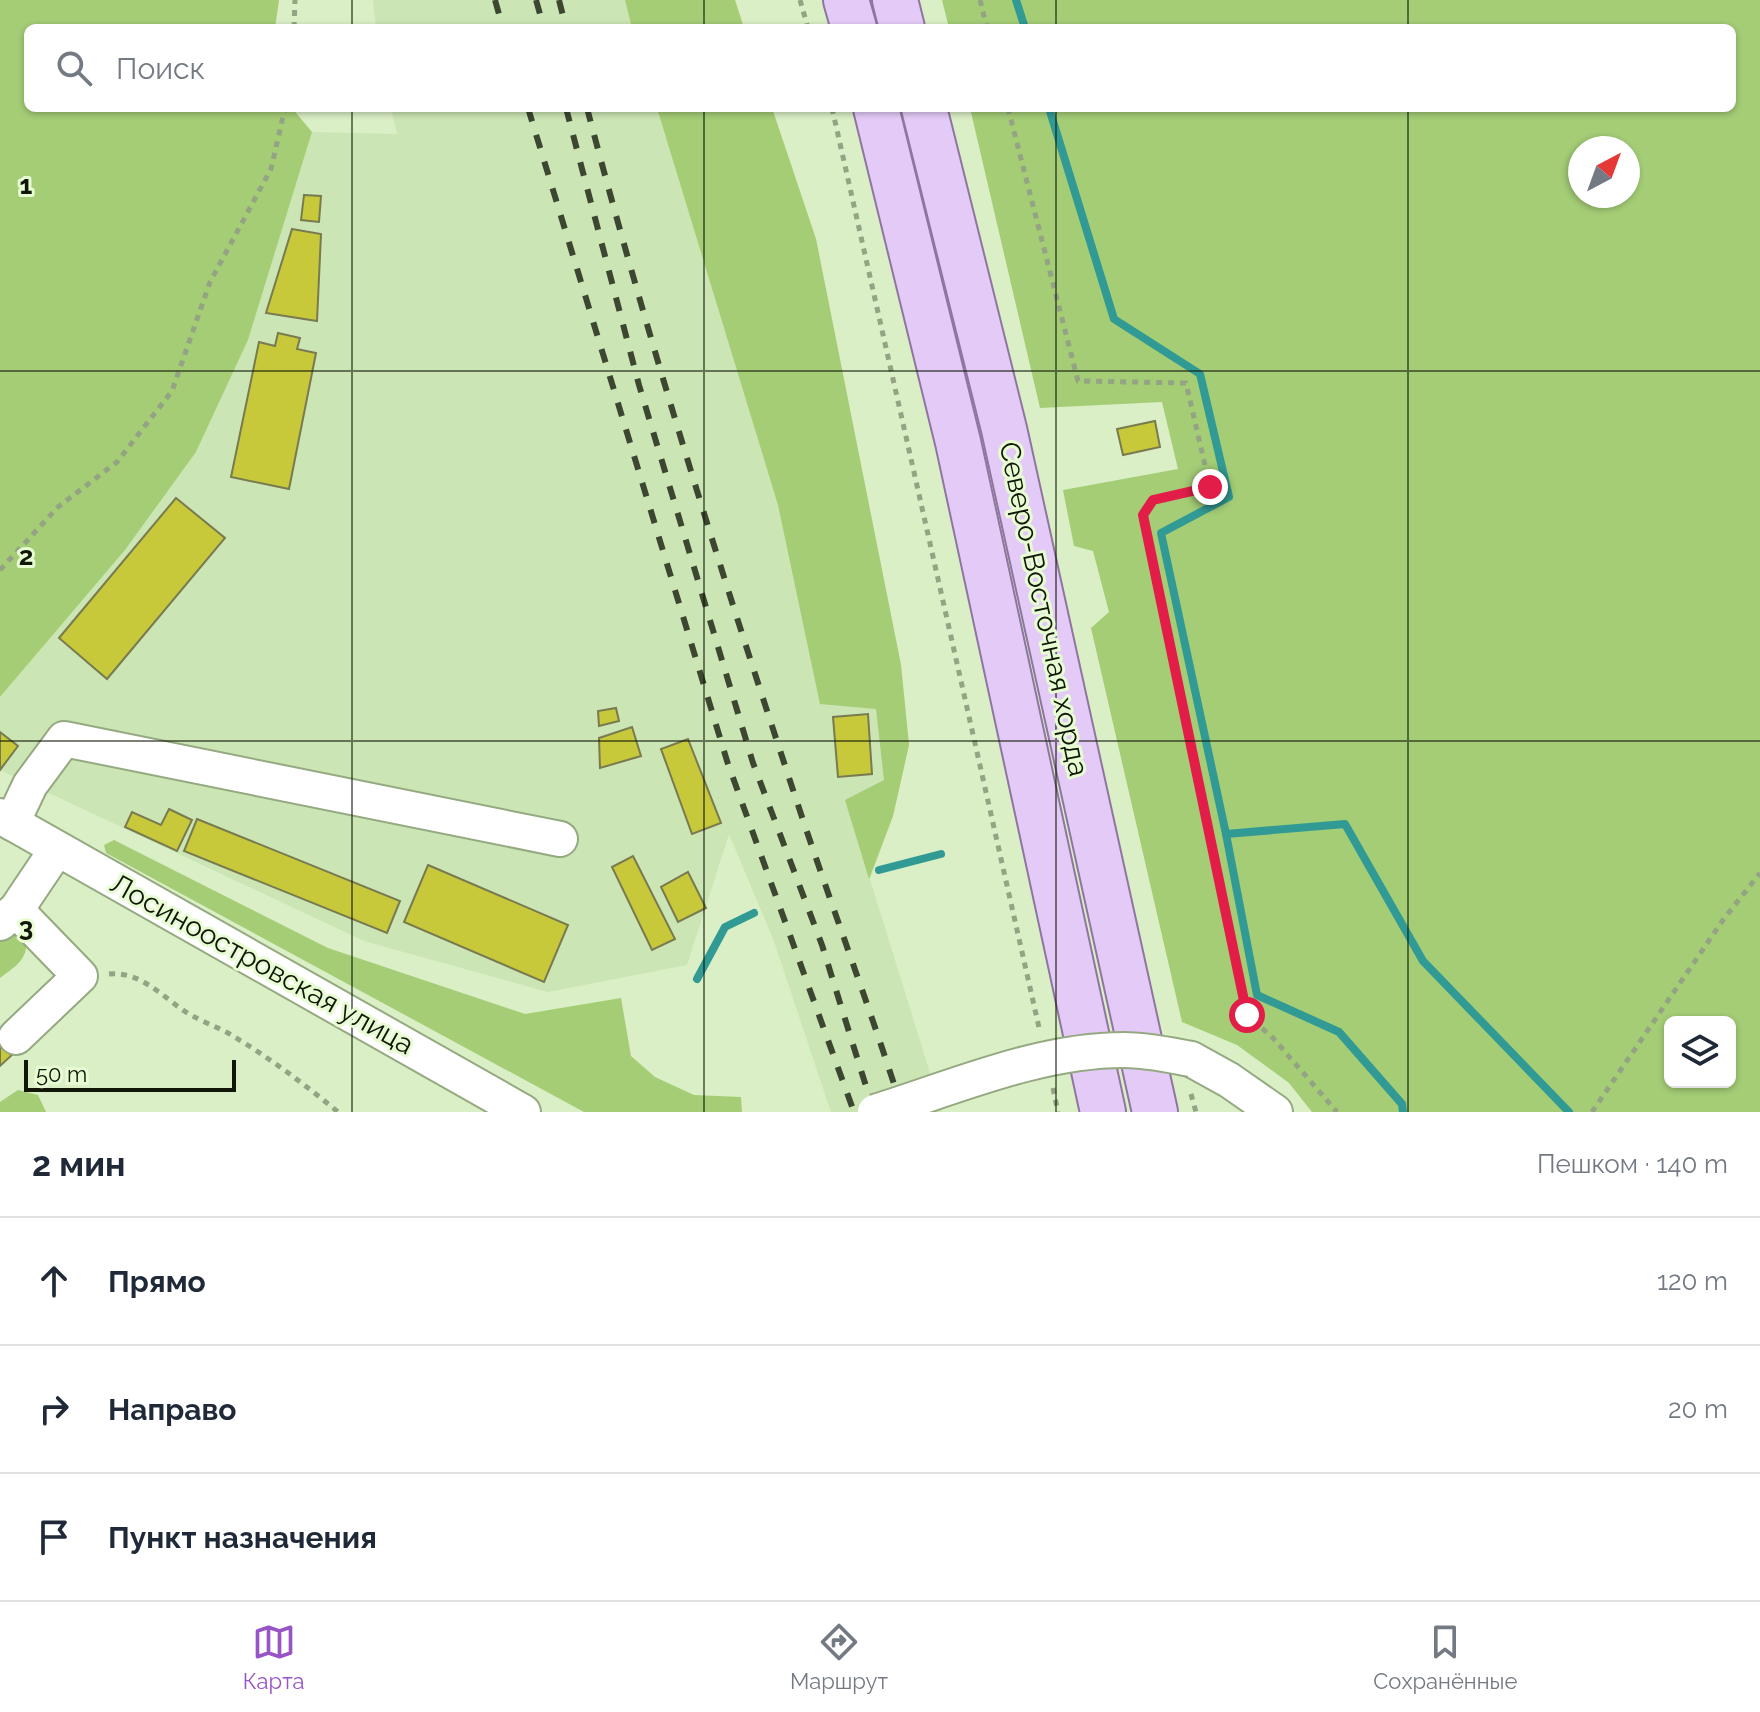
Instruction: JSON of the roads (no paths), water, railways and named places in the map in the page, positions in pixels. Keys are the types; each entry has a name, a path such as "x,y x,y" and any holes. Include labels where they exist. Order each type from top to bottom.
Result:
{"main road":[{"path":"846,0 853,24"},
{"path":"895,0 901,24"},
{"name":"Северо-Восточная хорда","path":"877,112 958,442 1103,1112"},
{"name":"Северо-Восточная хорда","path":"925,112 1004,429 1155,1112"}],"street":[{"path":"6,819 64,739 560,839"},
{"name":"Лосиноостровская улица","path":"6,819 523,1112"},
{"path":"16,1037 80,976 8,917 57,849"},
{"path":"875,1112 1033,1062 1081,1053 1126,1050 1159,1052 1191,1059 1229,1080 1275,1112"}],"waterway":[{"path":"1016,0 1024,24"},
{"path":"1050,112 1114,319 1200,374 1229,497 1161,533 1226,834 1257,995 1339,1032 1402,1104 1403,1112"},
{"path":"1226,834 1345,824 1423,961 1569,1112"},
{"path":"879,870 941,854"},
{"path":"697,979 725,927 754,913"}],"railway":[{"path":"495,0 502,24"},
{"path":"536,0 543,24"},
{"path":"559,0 565,24"},
{"path":"529,112 728,764 854,1112"},
{"path":"567,112 639,385 753,763 822,945 874,1112"},
{"path":"588,112 662,377 717,555 903,1112"}]}
